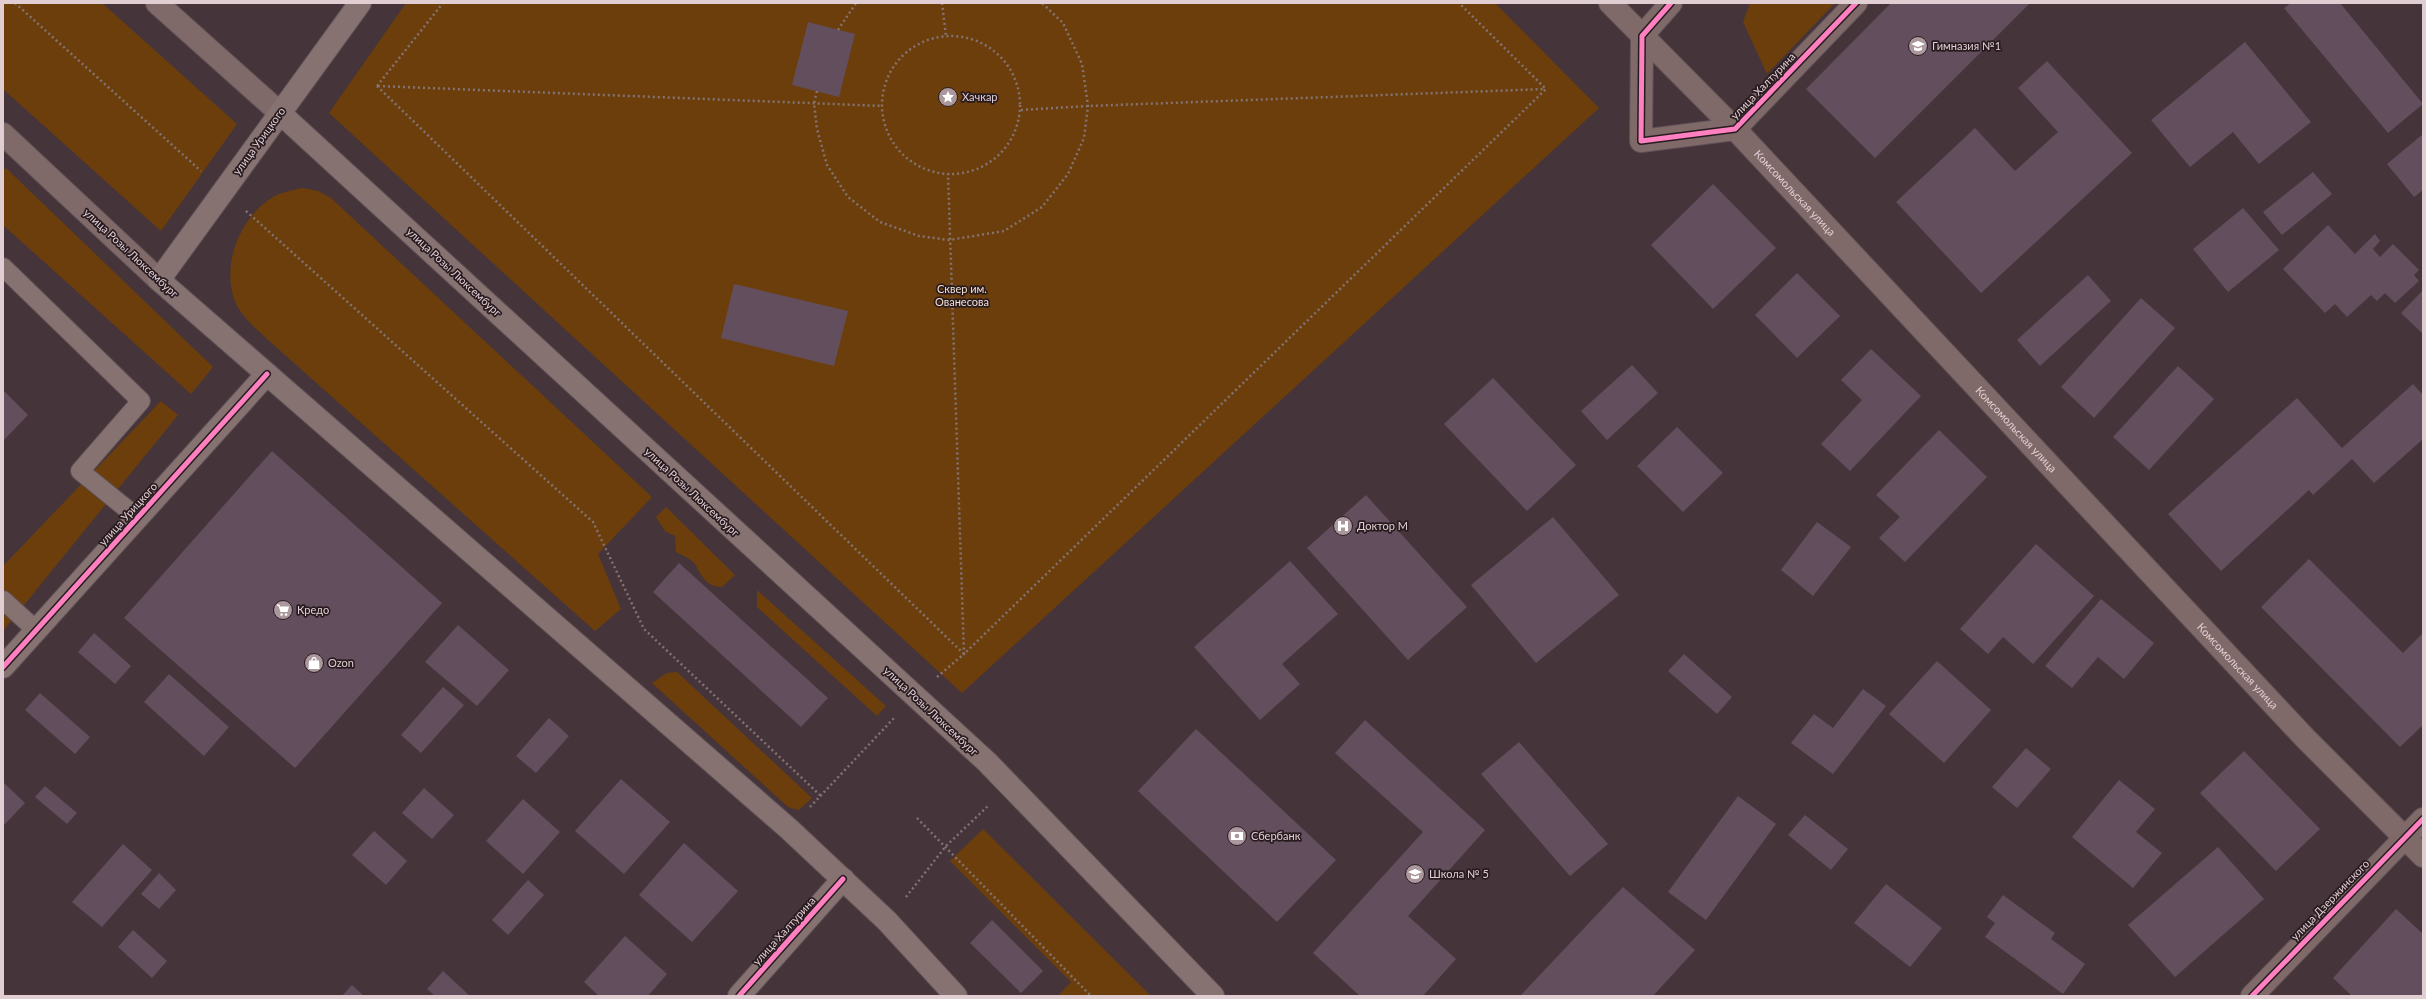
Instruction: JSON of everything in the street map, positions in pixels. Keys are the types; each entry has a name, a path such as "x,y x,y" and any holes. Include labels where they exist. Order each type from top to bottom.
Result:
{"main road":[{"name":"улица Розы Люксембург","path":"157,3 280,113 1010,785 1213,996"},
{"name":"улица Урицкого","path":"159,280 360,3"},
{"name":"Комсомольская улица","path":"1610,3 1735,129 2299,732 2423,856"},
{"path":"1642,36 1671,3"},
{"name":"улица Халтурина","path":"1642,36 1641,140 1735,129 1856,3"},
{"name":"улица Розы Люксембург","path":"4,136 159,280 789,829 887,921 956,996"},
{"name":"улица Дзержинского","path":"2252,996 2423,819"}],"street":[{"name":"улица Урицкого","path":"3,667 268,374"},
{"name":"улица Халтурина","path":"739,996 843,879"}],"lane":[{"path":"3,267 141,401 80,471 138,518"},
{"path":"3,600 36,630"}],"path":[{"path":"15,3 593,522 644,629 821,796"},
{"path":"377,86 443,3"},
{"path":"838,30 856,3"},
{"path":"942,3 946,36"},
{"path":"816,91 814,103 817,130 827,165 848,196 880,222 919,236 949,240 1004,230 1042,208 1068,174 1084,138 1088,106 1082,64 1062,23 1042,3"},
{"path":"1459,3 1546,89"},
{"path":"946,36 970,38 991,48 1008,65 1019,86 1021,110 1015,133 1002,153 983,167 960,174 938,174 918,166 900,153 888,134 882,106 883,91 891,71 904,54 922,42 946,36"},
{"path":"377,86 882,106"},
{"path":"377,86 964,654"},
{"path":"1021,110 1088,106 1546,89"},
{"path":"789,829 915,696 964,654 1546,89"},
{"path":"948,174 964,654"},
{"path":"887,921 946,846 1010,785"},
{"path":"917,818 1091,996"}],"green space":[{"path":"3,3 102,3 237,124 161,231 3,89"},
{"name":"Сквер им. Ованесова","path":"406,3 1495,3 1599,108 962,693 329,113"},
{"path":"1750,3 1835,3 1767,74 1743,22"},
{"path":"6,168 213,367 191,394 3,225 3,171"},
{"path":"303,188 318,191 331,198 652,497 598,554 621,609 595,631 257,330 236,305 231,285 230,271 232,256 243,229 251,216 273,197 284,192"},
{"path":"161,401 178,415 3,631 3,566"},
{"path":"666,507 735,575 722,587 717,587 708,583 702,577 693,562 676,552 675,536 665,531 656,517"},
{"path":"757,590 886,706 877,716 757,607"},
{"path":"677,672 812,798 799,810 788,807 652,683 667,673"},
{"path":"983,829 1151,996 1058,996 1071,982 950,861"}],"building":[{"name":"Гимназия №1","path":"1891,3 2030,3 1875,158 1806,89"},
{"path":"2291,3 2340,3 2423,104 2388,133 2284,8"},
{"path":"808,22 855,34 839,97 792,85"},
{"path":"2245,42 2311,122 2259,164 2233,132 2190,167 2151,120"},
{"path":"2047,61 2132,153 1981,293 1896,202 1975,128 2015,171 2058,132 2018,88"},
{"path":"2423,134 2423,190 2414,197 2387,164"},
{"path":"2313,172 2332,194 2282,235 2263,212"},
{"path":"1713,184 1776,248 1713,309 1651,245"},
{"path":"2243,208 2279,250 2228,292 2193,249"},
{"path":"2328,225 2355,254 2375,234 2380,241 2373,249 2380,257 2393,244 2419,270 2414,275 2419,281 2395,303 2385,293 2377,301 2371,295 2347,317 2335,304 2325,313 2283,269"},
{"path":"1797,273 1840,316 1797,358 1755,315"},
{"path":"2088,275 2111,301 2040,366 2017,340"},
{"path":"734,284 848,311 834,366 721,338"},
{"path":"2423,290 2423,334 2401,313"},
{"path":"2141,298 2175,328 2094,418 2061,387"},
{"path":"1871,349 1921,396 1850,471 1821,444 1862,400 1841,380"},
{"path":"1632,365 1658,393 1607,440 1581,411"},
{"path":"2178,366 2214,399 2149,470 2113,437"},
{"path":"1493,378 1576,465 1527,511 1444,424"},
{"path":"2413,384 2423,395 2423,439 2374,483 2352,459 2313,495 2309,490 2221,571 2168,514 2297,398 2342,448"},
{"path":"3,390 28,415 3,441"},
{"path":"1677,427 1723,473 1683,512 1637,466"},
{"path":"1939,430 1987,477 1905,562 1879,538 1900,517 1876,495"},
{"name":"Кредо","path":"272,451 442,603 295,768 124,618"},
{"path":"1366,495 1467,607 1408,660 1307,548"},
{"path":"1553,517 1619,595 1536,663 1471,585"},
{"path":"1817,522 1851,547 1813,596 1781,570"},
{"path":"2036,544 2094,596 2033,664 2003,637 1988,654 1960,629"},
{"path":"2309,559 2403,653 2423,633 2423,725 2400,747 2261,607"},
{"path":"1290,561 1338,614 1282,664 1300,684 1260,720 1194,647"},
{"path":"679,563 828,698 801,727 653,592"},
{"path":"2101,599 2154,643 2124,679 2098,657 2072,688 2045,666"},
{"path":"458,625 509,670 477,706 425,662"},
{"path":"94,633 131,666 115,684 78,652"},
{"path":"1684,654 1732,697 1717,714 1668,671"},
{"path":"1937,661 1991,710 1944,763 1889,714"},
{"path":"169,674 229,727 204,756 144,702"},
{"path":"443,687 464,705 421,753 401,735"},
{"path":"1863,689 1886,706 1833,774 1791,743 1814,714 1833,728"},
{"path":"40,693 90,737 75,754 25,710"},
{"path":"549,718 569,736 536,773 516,756"},
{"name":"Школа № 5","path":"1365,720 1485,830 1408,916 1456,959 1423,996 1360,996 1313,953 1423,832 1335,753"},
{"path":"1196,729 1336,860 1277,922 1138,791"},
{"path":"1519,742 1608,844 1570,876 1481,774"},
{"path":"2026,748 2051,769 2017,808 1992,787"},
{"path":"2244,751 2320,829 2276,871 2200,793"},
{"path":"621,779 670,822 624,874 575,831"},
{"path":"2119,780 2155,809 2136,832 2162,853 2133,888 2072,837"},
{"path":"3,782 25,803 3,826"},
{"path":"45,786 77,813 67,824 35,797"},
{"path":"424,788 454,815 432,839 402,813"},
{"path":"1738,796 1776,824 1706,920 1668,892"},
{"path":"523,799 560,832 523,874 486,841"},
{"path":"1805,815 1848,849 1831,870 1788,835"},
{"path":"374,831 407,861 386,885 352,855"},
{"path":"684,843 738,891 692,942 639,895"},
{"path":"123,844 152,870 102,927 72,902"},
{"path":"2218,847 2264,899 2175,977 2128,925"},
{"path":"159,873 176,890 159,909 141,894"},
{"path":"528,880 544,895 508,935 492,920"},
{"path":"1886,884 1942,928 1910,967 1854,923"},
{"path":"1623,887 1695,950 1653,996 1520,996"},
{"path":"2003,895 2055,933 2051,939 2085,964 2063,994 1985,937 1995,923 1987,917"},
{"path":"2396,909 2423,934 2423,996 2352,996 2333,978"},
{"path":"992,920 1043,971 1021,993 970,943"},
{"path":"133,930 167,961 152,978 118,947"},
{"path":"625,936 667,974 648,996 599,996 584,982"},
{"path":"443,971 470,996 435,996 427,989"},
{"path":"352,985 364,996 342,996"}],"cycle path":[{"path":"1671,3 1642,36 1641,141 1735,129 1856,3"},
{"path":"3,667 267,374"},
{"path":"2252,996 2423,819"},
{"path":"739,996 843,879"}],"place":[{"name":"Гимназия №1","path":"1918,46"},
{"name":"Хачкар","path":"948,97"},
{"name":"Доктор М","path":"1343,526"},
{"name":"Кредо","path":"283,610"},
{"name":"Ozon","path":"314,663"},
{"name":"Сбербанк","path":"1237,836"},
{"name":"Школа № 5","path":"1415,874"}]}
